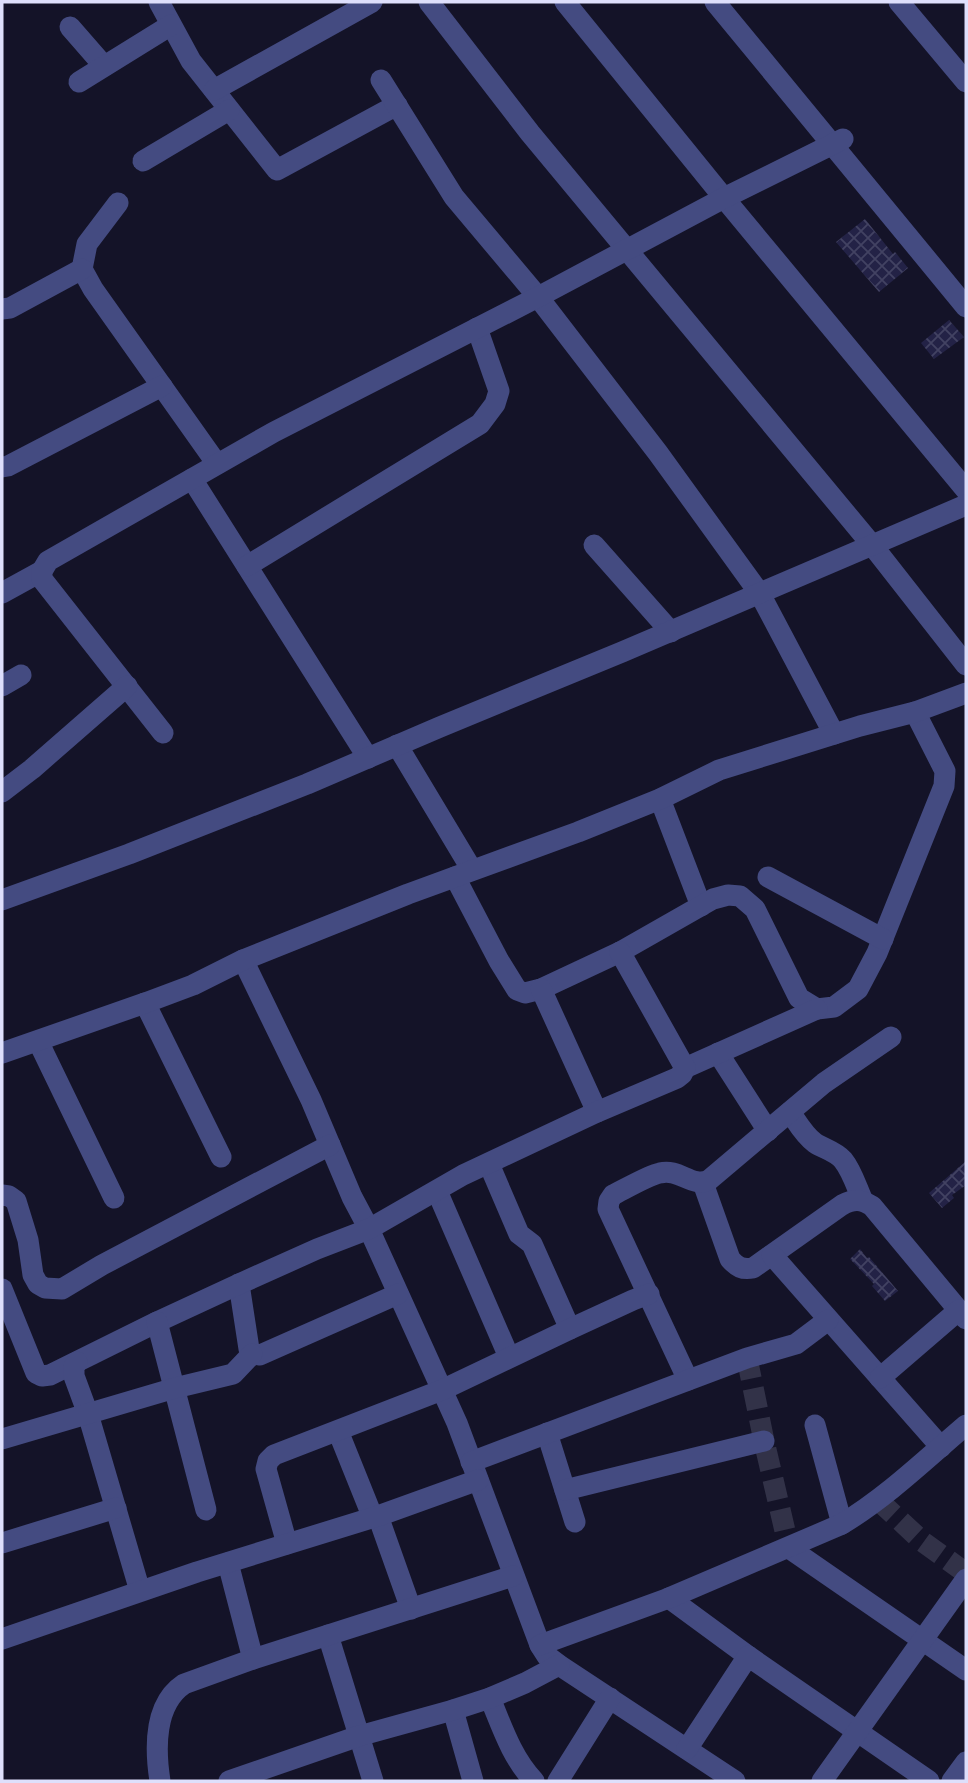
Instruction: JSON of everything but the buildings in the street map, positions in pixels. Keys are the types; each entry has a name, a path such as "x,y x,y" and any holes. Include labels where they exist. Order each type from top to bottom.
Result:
{"street":[{"path":"159,2 191,61 277,170 397,106"},
{"path":"214,90 372,2"},
{"path":"429,2 530,133 872,545 966,665"},
{"path":"565,2 966,490"},
{"path":"715,2 966,288"},
{"path":"731,2 966,307"},
{"path":"899,2 966,82"},
{"path":"79,82 172,25"},
{"path":"70,27 104,66"},
{"path":"381,80 454,197 538,297 658,453 760,594 834,734"},
{"path":"143,161 229,110"},
{"path":"2,593 41,571 48,561 274,432 837,142"},
{"path":"118,203 87,244 82,269 93,289 217,464"},
{"path":"2,309 10,308 82,269"},
{"path":"247,566 480,424 495,404 499,391 477,328"},
{"path":"2,467 162,386"},
{"path":"192,479 368,758"},
{"path":"2,900 141,849 307,783 671,632 966,505"},
{"path":"594,545 671,632"},
{"path":"41,571 42,579 163,733"},
{"path":"2,687 21,675"},
{"path":"2,792 127,686"},
{"path":"2,1053 193,985 243,960 408,894 660,799 719,770 915,712 966,693"},
{"path":"2,1289 36,1373 42,1376 50,1375 239,1284 369,1229 463,1175 677,1078 685,1068 817,1009 834,1007 858,989 883,939 944,786 945,771 915,712"},
{"path":"397,745 464,874 499,961 517,990 525,993 541,989 620,951 713,899 727,895 740,897 755,909 799,998 817,1009"},
{"path":"660,799 701,906"},
{"path":"768,877 883,939"},
{"path":"620,951 685,1068"},
{"path":"243,960 311,1100 352,1197 457,1423 540,1645 547,1656 559,1665 735,1781"},
{"path":"541,989 597,1112"},
{"path":"145,1003 221,1157"},
{"path":"688,1380 608,1209 609,1201 613,1195 660,1172 679,1174 696,1183 709,1180 824,1083 891,1037"},
{"path":"38,1041 114,1198"},
{"path":"718,1053 768,1131"},
{"path":"790,1112 815,1143 834,1152 848,1167 863,1201"},
{"path":"2,1195 16,1201 28,1241 33,1275 38,1284 62,1289 102,1265 330,1145"},
{"path":"489,1164 519,1234 532,1244 570,1329"},
{"path":"703,1183 730,1259 736,1266 744,1269 753,1268 851,1200 863,1201 872,1206 963,1315 880,1378"},
{"path":"437,1191 509,1357"},
{"path":"772,1255 941,1447"},
{"path":"239,1284 252,1354"},
{"path":"252,1354 260,1355 398,1294"},
{"path":"287,1544 266,1468 274,1455 442,1390 649,1294"},
{"path":"2,1639 140,1591 376,1517 475,1471 547,1433 747,1358 796,1344 828,1320"},
{"path":"157,1322 206,1510"},
{"path":"2,1439 175,1388 233,1374 252,1354"},
{"path":"77,1362 74,1376 88,1413 140,1591"},
{"path":"815,1425 842,1524"},
{"path":"540,1645 669,1598 842,1524 878,1500 966,1425"},
{"path":"338,1431 376,1517 411,1609"},
{"path":"547,1433 575,1522"},
{"path":"565,1490 764,1441"},
{"path":"2,1543 116,1508"},
{"path":"789,1548 966,1670"},
{"path":"228,1563 253,1659"},
{"path":"160,1781 159,1727 162,1714 176,1689 184,1684 253,1659 513,1576"},
{"path":"822,1781 966,1579"},
{"path":"669,1598 929,1781"},
{"path":"328,1635 373,1781"},
{"path":"687,1749 748,1656"},
{"path":"229,1781 359,1736 490,1698 559,1665"},
{"path":"490,1698 510,1748 534,1781"},
{"path":"558,1781 610,1698"},
{"path":"453,1710 473,1781"},
{"path":"952,1781 966,1762"}],"tunnel":[{"path":"747,1358 789,1548"},
{"path":"878,1500 923,1542 966,1573"}]}
